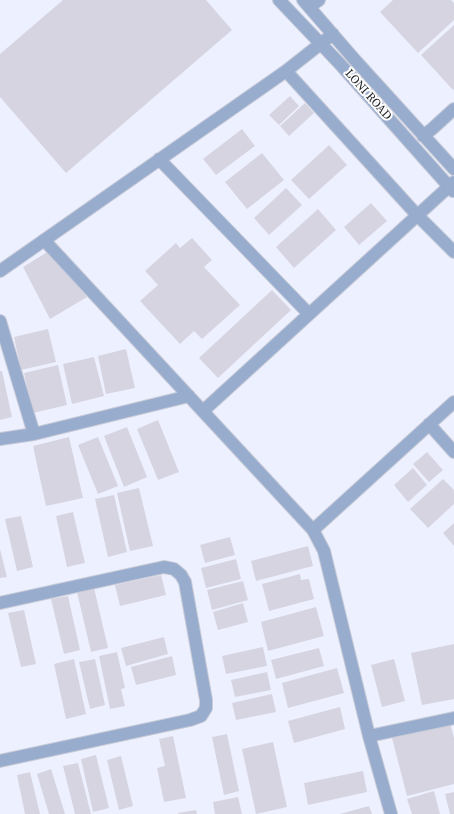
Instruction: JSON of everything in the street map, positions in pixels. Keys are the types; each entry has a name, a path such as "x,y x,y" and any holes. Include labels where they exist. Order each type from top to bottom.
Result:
{"street":[{"name":"LONI ROAD","path":"279,0 340,64 452,187"},
{"name":"LONI ROAD","path":"310,2 333,34 355,60 454,169"},
{"path":"0,271 286,71 319,43 333,34"},
{"path":"286,71 417,215 454,252"},
{"path":"423,136 454,109"},
{"path":"159,159 309,314"},
{"path":"203,411 417,215 452,187"},
{"path":"44,240 313,530 324,551 369,736 391,814"},
{"path":"0,321 34,434"},
{"path":"0,440 34,434 189,396"},
{"path":"313,530 454,402"},
{"path":"429,424 454,452"},
{"path":"0,602 164,567 174,569 182,575 185,582 206,700 206,708 201,716 190,720 0,761"},
{"path":"369,736 454,718"}],"building":[{"path":"63,0 206,0 232,30 66,173 0,97 0,54"},
{"path":"393,0 451,0 454,3 454,20 418,53 380,12"},
{"path":"454,25 454,89 453,90 421,55"},
{"path":"290,96 299,106 279,125 269,115"},
{"path":"305,103 314,113 289,136 280,126"},
{"path":"242,129 255,146 216,175 203,159"},
{"path":"329,145 347,165 309,199 291,180"},
{"path":"262,153 284,180 247,209 225,182"},
{"path":"286,188 302,205 269,235 254,218"},
{"path":"371,203 387,221 359,245 344,227"},
{"path":"318,209 336,230 294,268 276,247"},
{"path":"192,238 212,260 204,267 240,305 202,339 194,331 180,344 140,301 158,285 145,271 176,243 180,248"},
{"path":"49,251 87,297 50,319 23,267"},
{"path":"272,290 291,310 218,378 199,358"},
{"path":"48,329 56,362 21,370 14,337"},
{"path":"126,349 135,388 106,394 98,356"},
{"path":"94,357 104,396 72,404 63,364"},
{"path":"58,365 67,405 33,413 24,373"},
{"path":"0,371 2,371 12,417 0,420"},
{"path":"158,420 179,472 158,480 137,429"},
{"path":"127,427 147,477 124,487 104,436"},
{"path":"69,437 83,498 46,506 33,446"},
{"path":"98,437 118,486 98,494 78,445"},
{"path":"427,452 443,470 429,482 413,464"},
{"path":"413,468 427,485 408,502 394,485"},
{"path":"443,479 454,490 454,504 428,528 410,509"},
{"path":"139,488 153,546 130,551 117,493"},
{"path":"114,495 127,552 108,557 95,499"},
{"path":"73,512 85,563 67,567 56,516"},
{"path":"21,516 33,567 17,571 5,519"},
{"path":"454,523 454,546 443,533"},
{"path":"230,537 235,555 205,563 200,545"},
{"path":"308,546 313,566 256,581 251,561"},
{"path":"0,549 7,577 0,578"},
{"path":"236,559 241,579 206,588 201,568"},
{"path":"300,574 301,580 309,579 314,599 269,611 262,584"},
{"path":"161,575 166,595 120,606 115,585"},
{"path":"243,581 248,600 212,610 207,590"},
{"path":"94,588 108,648 91,652 77,592"},
{"path":"68,596 80,650 64,654 51,599"},
{"path":"243,603 248,622 218,630 213,612"},
{"path":"316,607 324,636 268,651 261,622"},
{"path":"24,610 36,664 21,667 8,613"},
{"path":"164,637 168,654 126,666 121,648"},
{"path":"454,644 454,699 422,705 411,653"},
{"path":"263,647 267,666 226,674 222,656"},
{"path":"319,648 324,666 276,679 271,660"},
{"path":"117,652 125,688 121,689 125,706 110,709 99,656"},
{"path":"172,656 176,675 136,685 131,667"},
{"path":"74,659 86,714 66,719 54,664"},
{"path":"95,659 105,705 90,709 79,662"},
{"path":"394,659 405,701 382,707 371,665"},
{"path":"337,668 344,693 288,708 282,683"},
{"path":"267,672 271,690 235,697 231,680"},
{"path":"272,694 276,712 236,720 232,703"},
{"path":"340,707 345,729 294,743 288,721"},
{"path":"450,723 454,738 454,784 407,796 392,738"},
{"path":"227,734 239,791 224,795 212,737"},
{"path":"173,736 186,798 164,802 157,768 165,766 159,739"},
{"path":"273,742 287,807 256,814 242,749"},
{"path":"96,755 109,808 93,812 81,759"},
{"path":"121,756 133,806 119,810 107,760"},
{"path":"78,763 91,814 75,814 63,766"},
{"path":"51,769 65,814 49,814 37,774"},
{"path":"363,771 367,792 308,805 304,783"},
{"path":"30,772 40,814 25,814 17,775"},
{"path":"434,791 440,814 412,814 407,799"},
{"path":"454,792 454,814 450,814 445,794"},
{"path":"238,797 242,814 215,814 213,802"},
{"path":"369,806 372,814 340,814"},
{"path":"196,810 197,814 178,814 178,813"}]}
